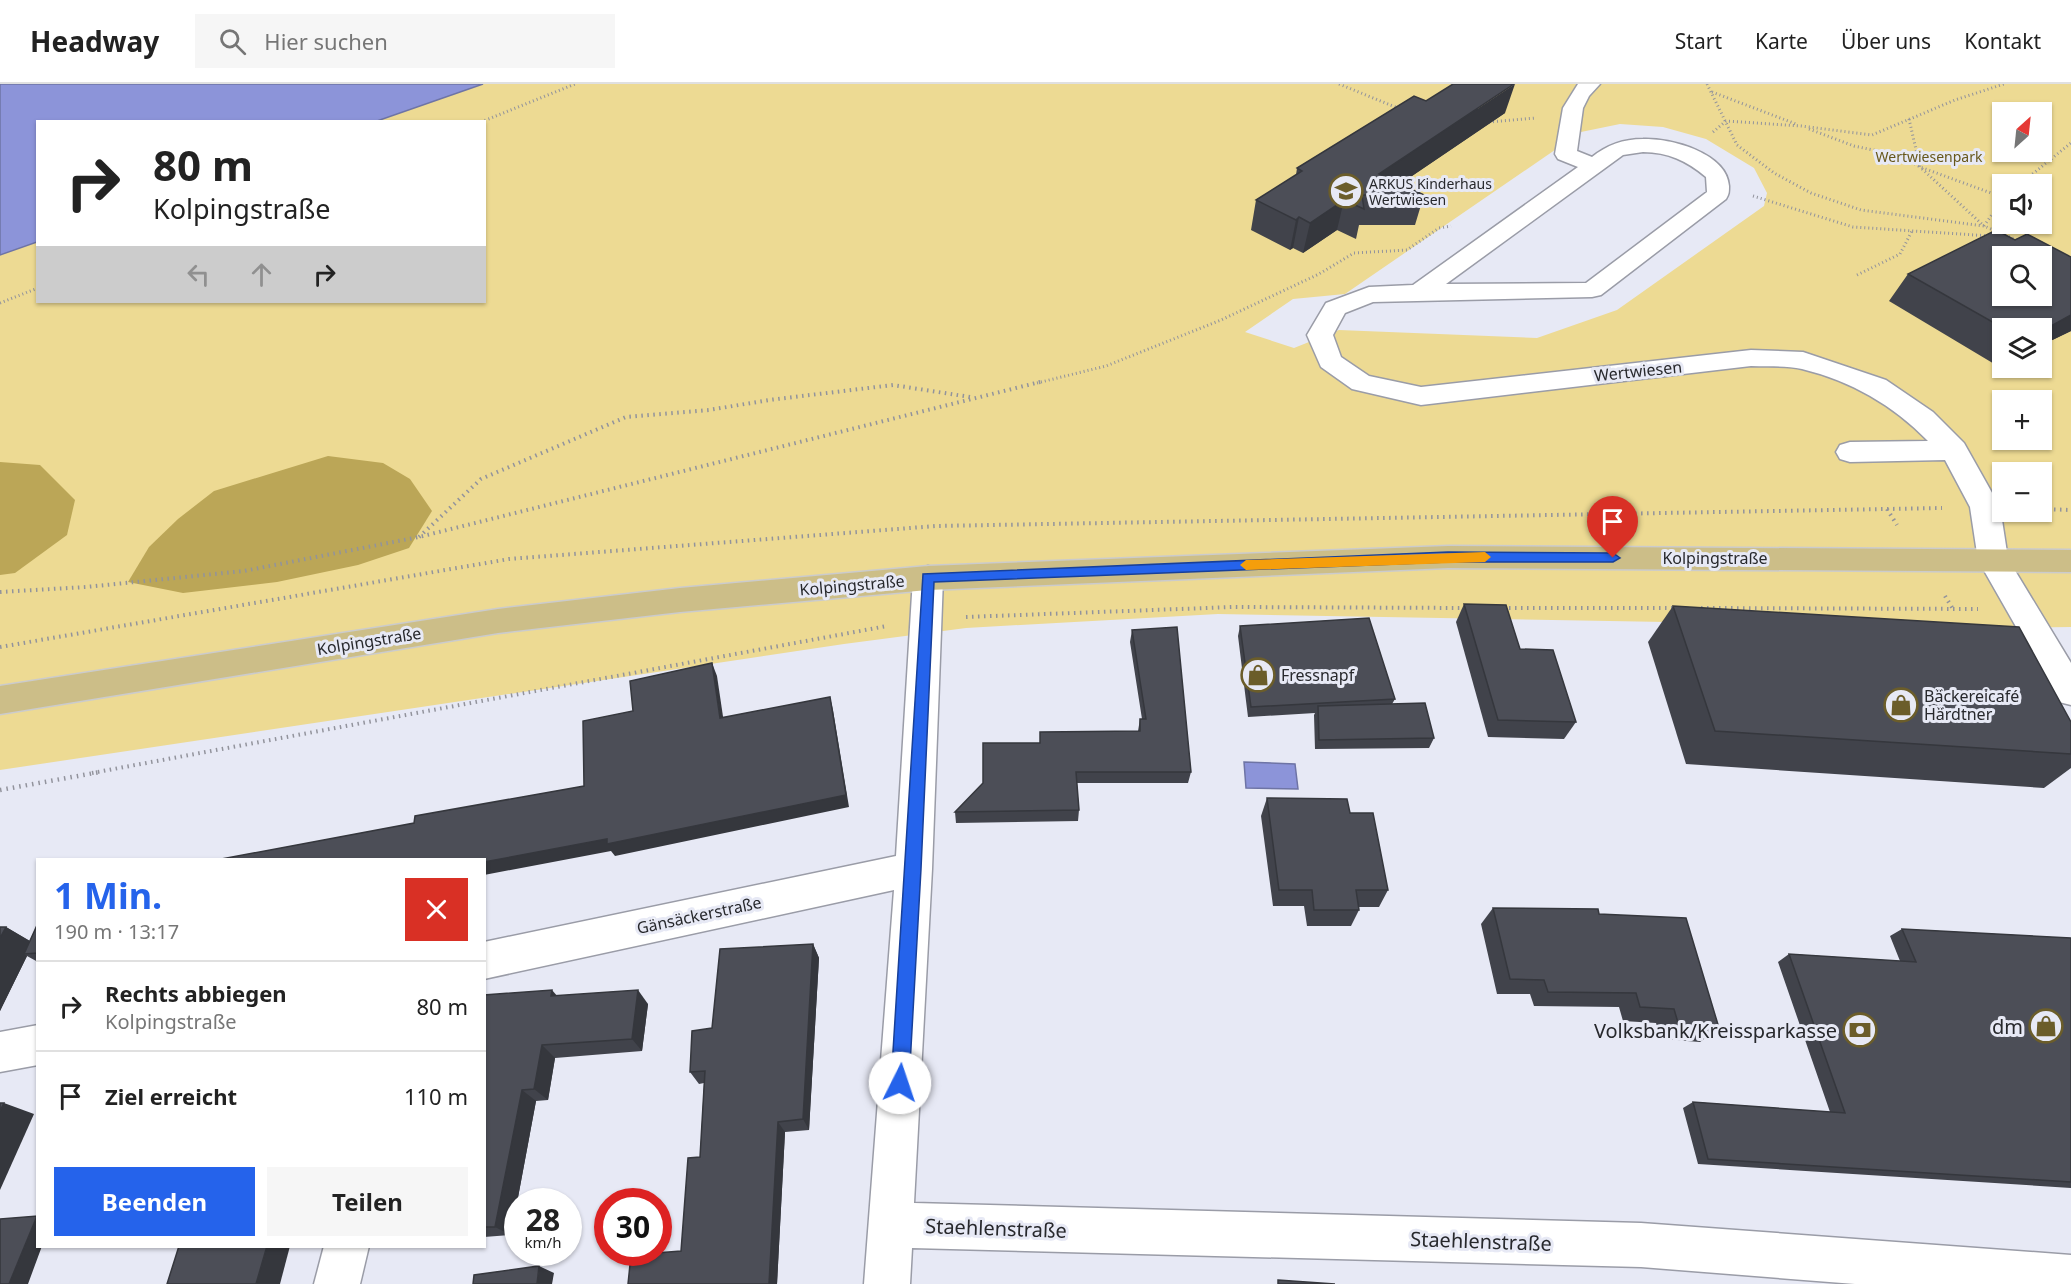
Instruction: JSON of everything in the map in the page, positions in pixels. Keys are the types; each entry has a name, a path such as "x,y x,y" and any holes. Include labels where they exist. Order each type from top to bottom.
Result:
{"main road":[{"name":"Kolpingstraße","path":"0,700 498,621 680,600 928,578 1448,557 2071,561"}],"street":[{"path":"1590,84 1577,95 1570,115 1566,153 1593,165"},
{"name":"Wertwiesen","path":"1419,292 1615,150 1629,146 1659,145 1688,153 1702,160 1718,175 1718,194 1592,290 1419,292 1369,295 1335,308 1320,335 1330,361 1361,383 1421,396 1751,358 1803,360 1877,386 1923,419 1954,450 1985,507 1992,560"},
{"path":"1850,452 1954,450"},
{"path":"1992,560 2071,692"},
{"path":"887,1284 914,869 928,578"},
{"name":"Gänsäckerstraße","path":"486,961 914,869"},
{"path":"0,1052 36,1045"},
{"name":"Staehlenstraße","path":"891,1225 1641,1245 2071,1278"},
{"path":"336,1284 346,1248"}],"path":[{"path":"486,120 575,84"},
{"path":"1340,84 1405,111"},
{"path":"1707,84 1737,145 1774,173 1811,194 1862,210 1984,226 2015,237 2021,242"},
{"path":"1726,121 1802,126 1872,135 1955,100 2004,84"},
{"path":"1712,92 1854,146 1902,156 1920,167 1992,195"},
{"path":"1483,122 1570,115"},
{"path":"1909,119 1920,167 1984,226"},
{"path":"2032,174 2071,143"},
{"path":"1746,189 1754,196 1853,227 2015,237"},
{"path":"1984,226 1992,214"},
{"path":"0,592 86,587 244,571 419,537 779,449 1106,366 1221,320 1319,274 1354,253 1407,250 1439,228 1462,223"},
{"path":"1857,275 1900,254 1912,231"},
{"path":"0,303 36,289"},
{"path":"419,537 481,479 626,417 709,410 769,400 894,385 974,398"},
{"path":"2052,509 2071,510"},
{"path":"0,790 926,618 1233,607 1469,608"},
{"path":"1493,608 1682,608"},
{"path":"1694,608 2021,608"}],"green space":[{"name":"Wertwiesenpark","path":"483,84 2071,84 2071,627 2001,628 1218,614 966,628 844,644 0,770 0,255 36,242 36,303 486,303 486,120 380,120","holes":["1620,124 1663,127 1706,139 1754,168 1767,193 1764,206 1617,310 1537,338 1339,330 1294,348 1245,332 1293,299 1345,294 1581,132"]}],"shaded area":[{"path":"328,456 383,463 410,479 432,511 409,548 358,565 277,582 183,593 128,582 149,547 178,519 214,491"},
{"path":"0,462 40,465 75,500 67,535 15,573 0,575"}],"water":[{"path":"0,84 483,84 380,120 36,120 36,242 0,255"},
{"path":"1244,762 1295,764 1298,789 1246,788"}],"building":[{"path":"1453,84 1514,84 1379,174 1424,195 1362,195 1364,209 1344,200 1310,223 1299,217 1296,220 1256,200 1302,171 1297,168 1414,96 1426,101"},
{"path":"1992,232 1992,234 2004,234 2015,240 2027,234 2050,246 1992,246 1992,306 2052,306 2052,247 2071,257 2071,315 2052,325 2052,318 1992,318 1992,322 1908,274"},
{"path":"1464,604 1506,605 1520,649 1553,650 1576,722 1498,720"},
{"path":"1673,606 2019,627 2071,722 2071,754 1715,731"},
{"path":"1369,618 1395,699 1251,707 1240,626"},
{"path":"1177,627 1191,772 1076,772 1079,810 955,812 983,783 983,743 1040,743 1040,732 1140,731 1140,719 1146,719 1132,630"},
{"path":"712,663 720,718 830,697 846,795 607,844 607,839 486,862 486,858 227,858 414,823 415,816 584,786 583,721 633,711 630,681"},
{"path":"1425,703 1434,738 1319,740 1318,706"},
{"path":"1267,798 1347,799 1350,813 1373,813 1388,890 1356,890 1359,910 1314,910 1312,890 1279,890"},
{"path":"1493,908 1598,909 1599,914 1686,918 1719,1028 1679,1026 1674,1009 1640,1007 1636,993 1548,992 1544,980 1510,979"},
{"path":"0,927 6,927 0,938"},
{"path":"36,927 36,953 24,954"},
{"path":"1902,929 2071,938 2071,1182 1708,1159 1693,1102 1845,1113 1789,954 1916,962"},
{"path":"813,944 803,1119 778,1122 769,1284 628,1284 630,1266 672,1266 672,1252 681,1251 688,1158 700,1157 705,1071 690,1072 692,1031 712,1028 720,949"},
{"path":"552,990 551,996 638,990 632,1039 542,1045 534,1089 522,1090 495,1227 486,1227 486,995"},
{"path":"36,1216 9,1284 0,1284 0,1219"},
{"path":"178,1248 266,1248 256,1284 167,1284"},
{"path":"539,1266 537,1284 473,1284 474,1275"},
{"path":"1278,1280 1335,1284 1278,1284"}],"slow traffic":[{"path":"1246,565 1485,557"}],"place":[{"name":"ARKUS Kinderhaus Wertwiesen","path":"1346,191"},
{"name":"Fressnapf","path":"1258,675"},
{"name":"Bäckereicafé Härdtner","path":"1901,705"},
{"name":"dm","path":"2046,1026"},
{"name":"Volksbank/Kreissparkasse","path":"1860,1030"}],"route":[{"path":"900,1083 914,869 928,578 1448,557 1613,558"}]}
